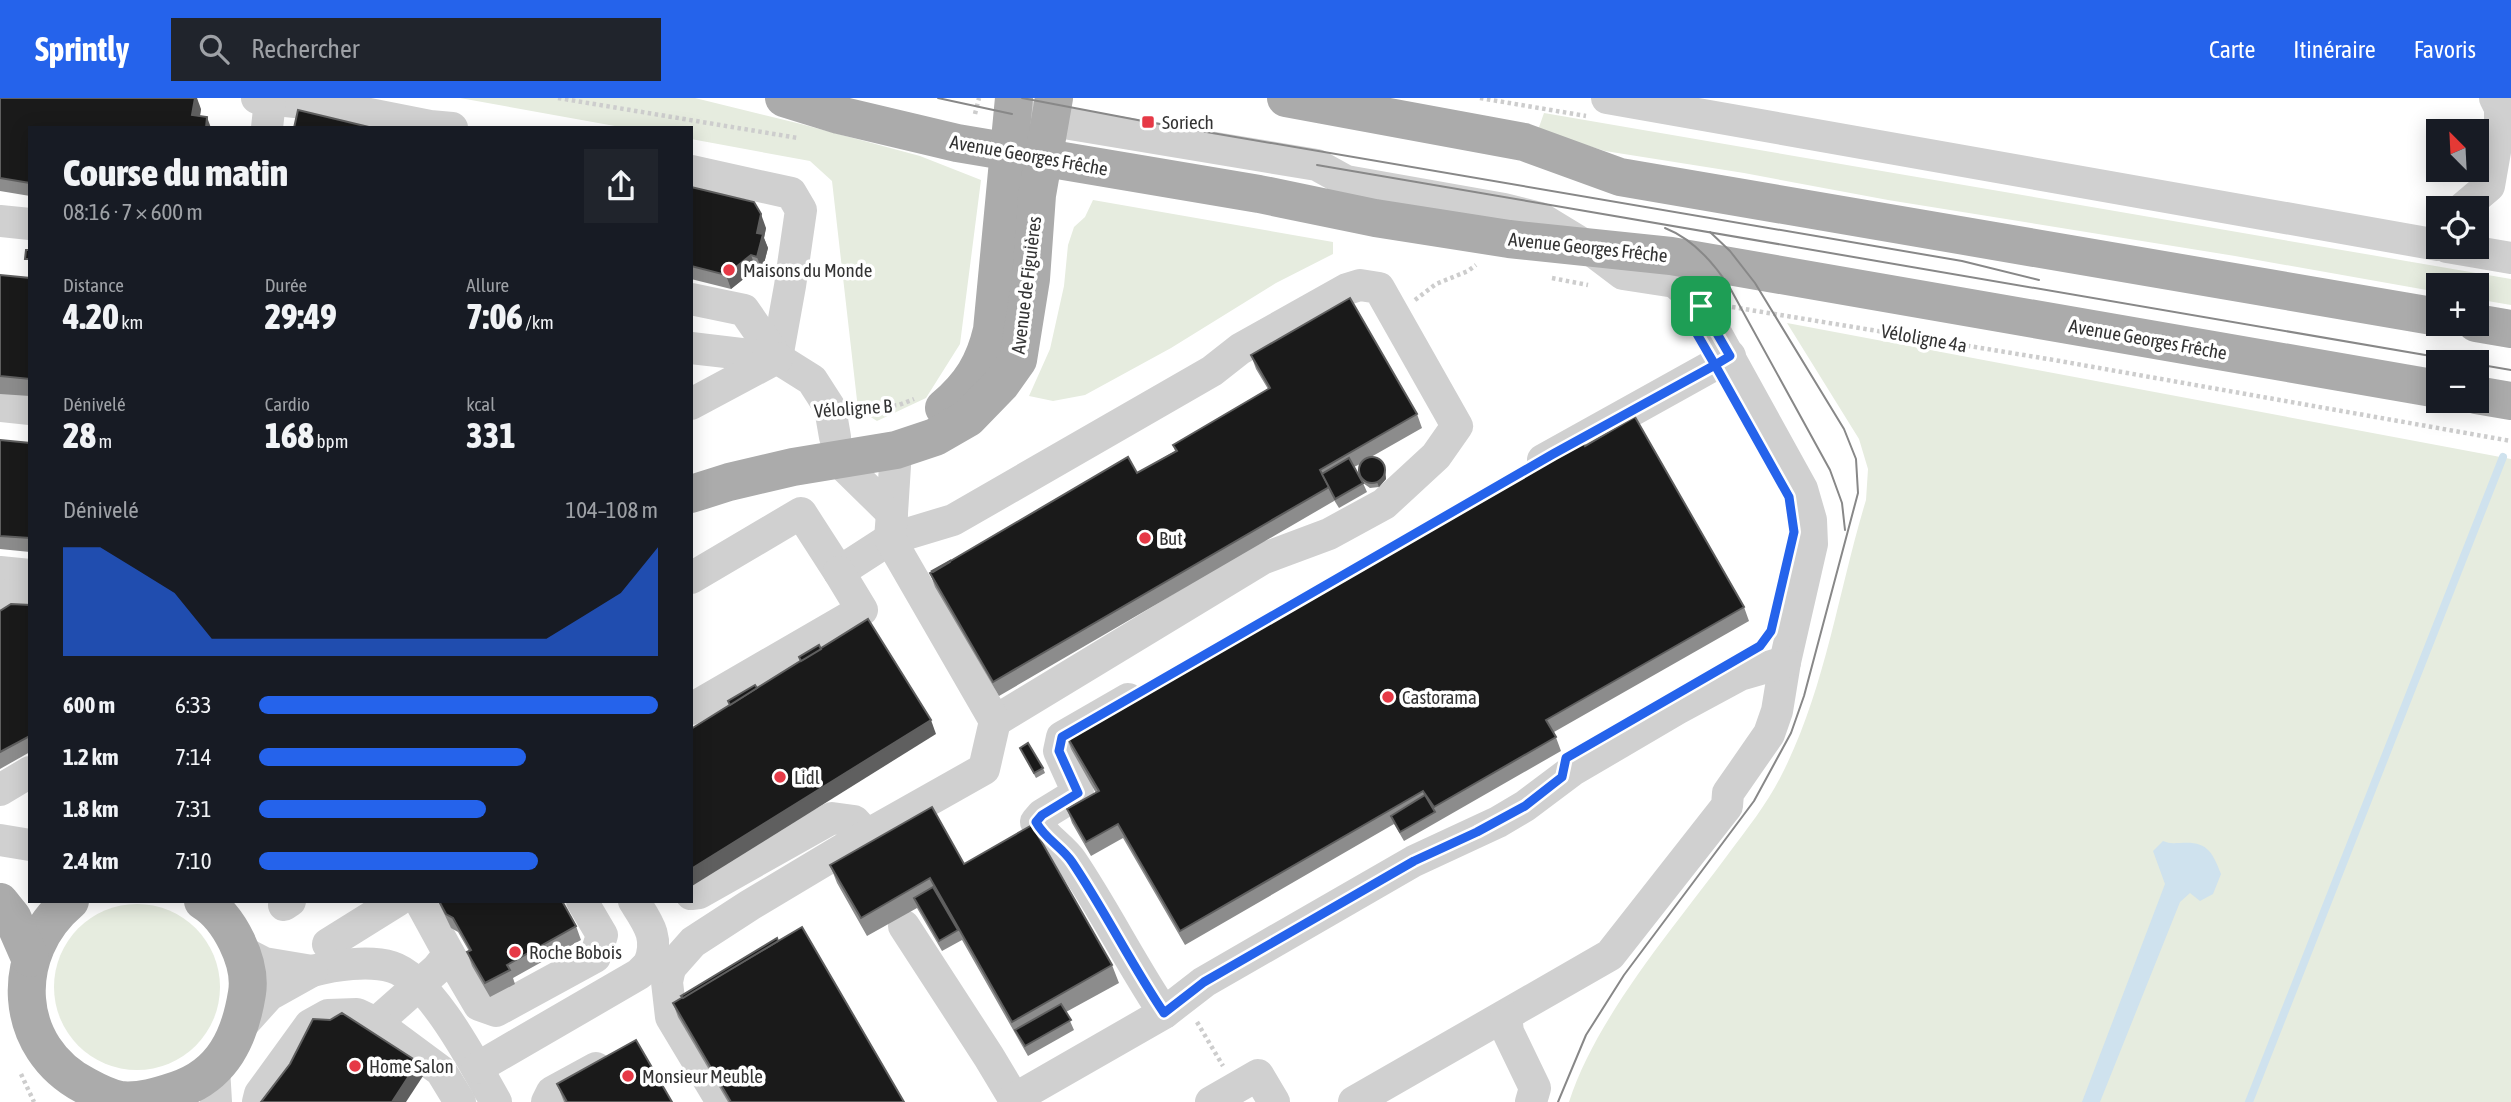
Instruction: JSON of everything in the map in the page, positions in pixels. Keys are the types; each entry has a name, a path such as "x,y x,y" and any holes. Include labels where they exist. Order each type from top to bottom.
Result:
{"main road":[{"name":"Avenue Georges Frêche","path":"783,98 898,130 1026,155 1259,194 1375,218 1509,239 1671,256 2426,386"},
{"path":"1286,98 1524,142 1620,177 2426,315"},
{"name":"Avenue de Figuières","path":"693,493 729,482 834,435 896,450 935,438 968,418 1002,384 1018,360 1031,279 1036,204 1013,106"},
{"name":"Avenue de Figuières","path":"693,471 834,435 892,429 946,407 973,379 985,356 1026,155 1052,109"},
{"path":"2489,325 2511,329"},
{"path":"2489,397 2511,401"},
{"path":"0,883 28,889"},
{"path":"0,902 12,917 30,958"},
{"path":"64,1102 48,1056 29,1016 26,993 30,958 41,933 68,903"},
{"path":"48,1056 71,1079 100,1094 136,1101 190,1086 215,1085 241,1026 248,988 234,928 206,903"}],"street":[{"path":"1607,98 2426,238"},
{"path":"2477,196 2489,186 2500,123 2500,108 2495,98"},
{"path":"265,109 324,105 425,126"},
{"path":"1013,106 1052,109 1317,165 1346,181 1540,218 1586,246 1623,274 1675,282 1701,306 1802,488 1811,520 1812,544 1785,662 1777,711 1769,734 1728,793 1727,806 1610,955 1354,1102"},
{"path":"693,171 791,193 801,210 777,358"},
{"path":"0,221 28,224"},
{"path":"2489,253 2511,258"},
{"path":"839,572 891,526 953,520 1212,371 1240,349 1347,289 1360,285 1379,288 1457,426 1436,456 1384,505 1329,534 1262,559 995,721"},
{"path":"241,1026 269,996 312,971 336,965 393,967 418,984 441,1010 487,1092 639,974 660,966 750,905 984,769 995,721 891,526 834,435 812,380 777,358 744,310 693,299"},
{"path":"693,348 777,358"},
{"path":"1517,475 1730,356"},
{"path":"693,403 777,358"},
{"path":"0,406 28,409"},
{"path":"891,526 896,450"},
{"path":"693,577 801,513 862,610 693,708"},
{"path":"0,572 28,575"},
{"path":"0,595 28,598"},
{"path":"904,926 1015,1101 1173,1005 1204,982 1414,861 1525,806 1562,777 1677,709 1740,675 1785,662"},
{"path":"1158,682 1062,737 1059,751 1078,793 1042,815 1036,822 1042,832 1070,859 1136,973 1173,1005"},
{"path":"0,790 28,773"},
{"path":"693,894 699,893 832,818 854,821 867,835"},
{"path":"0,840 28,845"},
{"path":"732,875 750,905"},
{"path":"328,944 394,903"},
{"path":"421,903 479,1005 496,1011 595,957 602,935 583,903"},
{"path":"635,903 653,932 654,951 667,982 671,1017 722,1102"},
{"path":"234,928 264,963 312,971"},
{"path":"376,1023 437,969 449,954"},
{"path":"258,1102 260,1094 310,1025 328,1015 357,1014 376,1023 441,1071 460,1102"},
{"path":"1506,1016 1507,1032 1535,1088 1531,1102"},
{"path":"547,1102 552,1091 625,1052"},
{"path":"1223,1095 1258,1075 1274,1102"}],"path":[{"path":"1393,313 1436,284 1478,264 1465,261"},
{"path":"1544,276 1598,287"},
{"name":"Véloligne 4a","path":"1701,306 1773,313 2511,441"},
{"name":"Véloligne B","path":"834,435 864,409 899,405 921,396"},
{"path":"1173,1005 1223,1095"}],"shaded area":[{"path":"460,98 695,98 920,156 981,180 960,344 926,398 877,421 858,409 832,181 810,161 693,139 693,126 615,126"},
{"path":"1544,113 2476,273 2426,273 2426,290 1605,151 1538,130"},
{"path":"1093,200 1333,242 1333,254 1276,283 1171,348 1085,395 1053,401 1029,396 1050,349 1064,286 1068,245 1074,227 1085,217"},
{"path":"2489,275 2511,279 2511,305 2489,301"},
{"path":"1787,323 2511,459 2511,1102 1569,1102 1581,1070 1618,1005 1775,788 1795,745 1820,677 1866,500 1868,469 1859,439"},
{"path":"137,904 169,911 183,918 195,929 206,941 213,955 220,987 213,1019 206,1033 195,1045 183,1056 169,1063 137,1070 105,1063 91,1056 79,1045 68,1033 61,1019 54,987 61,955 68,941 79,929 91,918 105,911"}],"water":[{"path":"2163,841 2202,846 2215,859 2221,874 2213,894 2200,901 2190,893 2180,902 2100,1102 2082,1102 2165,884 2153,851"}],"building":[{"path":"0,98 195,98 192,115 207,117 206,126 28,126 28,183 0,178"},
{"path":"298,110 365,126 294,126"},
{"path":"693,187 754,202 761,214 757,233 763,234 757,257 751,255 726,275 693,267"},
{"path":"0,275 28,278 28,379 0,376"},
{"name":"But","path":"1350,298 1417,414 1320,470 1329,487 993,682 930,573 1128,457 1137,473 1177,451 1173,445 1270,388 1251,355"},
{"name":"Castorama","path":"1635,417 1744,607 1546,720 1556,737 1434,807 1423,791 1180,931 1118,824 1086,842 1067,809 1099,791 1066,735 1581,438 1585,446"},
{"path":"0,440 28,443 28,538 0,536"},
{"path":"1372,457 1381,461 1385,470 1381,479 1372,483 1363,479 1359,470 1363,461"},
{"path":"1349,458 1363,483 1335,499 1322,474"},
{"path":"11,604 28,605 28,737 0,752 0,611"},
{"name":"Lidl","path":"868,619 931,720 693,868 693,728"},
{"path":"819,645 821,649 801,661 799,657"},
{"path":"755,685 757,688 730,705 728,701"},
{"path":"1028,743 1043,768 1034,773 1020,748"},
{"path":"1425,795 1435,812 1400,832 1391,816"},
{"path":"932,807 964,864 1032,825 1112,965 1012,1022 930,878 861,918 830,865"},
{"path":"933,887 958,930 939,941 914,898"},
{"name":"Roche Bobois","path":"440,903 563,903 576,926 507,965 510,970 485,983 467,952 471,950 453,918 446,914"},
{"path":"802,927 904,1102 731,1102 673,1003"},
{"path":"777,938 778,941 683,998 681,996"},
{"path":"1061,1004 1071,1020 1025,1046 1015,1030"},
{"name":"Home Salon","path":"342,1013 418,1062 392,1102 261,1102 290,1064 313,1019 330,1020"},
{"name":"Monsieur Meuble","path":"636,1040 672,1102 567,1102 557,1084"}],"waterway":[{"path":"2249,1102 2503,457"}],"tram line":[{"path":"938,98 1012,114"},
{"path":"1022,98 1148,122 1962,261 2039,280"},
{"path":"1317,165 2426,355"},
{"path":"1665,228 1685,238 1702,253 1730,288 1830,470 1842,503 1845,530"},
{"path":"1558,1102 1586,1035 1624,975 1754,801 1791,733 1804,696 1858,493 1856,459 1844,429 1755,283 1730,251 1710,232"},
{"path":"2489,366 2511,370"}],"place":[{"name":"Soriech","path":"1148,122"},
{"name":"Maisons du Monde","path":"729,270"},
{"name":"But","path":"1145,538"},
{"name":"Castorama","path":"1388,697"},
{"name":"Lidl","path":"780,777"},
{"name":"Roche Bobois","path":"515,952"},
{"name":"Home Salon","path":"355,1066"},
{"name":"Monsieur Meuble","path":"628,1076"}],"route":[{"path":"1701,306 1679,303 1715,365 1553,454 1062,737 1059,751 1078,793 1042,815 1036,822 1042,832 1070,859 1136,973 1164,1013 1204,982 1414,861 1498,822 1525,806 1562,777 1566,758 1760,646 1771,631 1794,532 1789,497 1715,365 1730,356 1701,306"}]}
